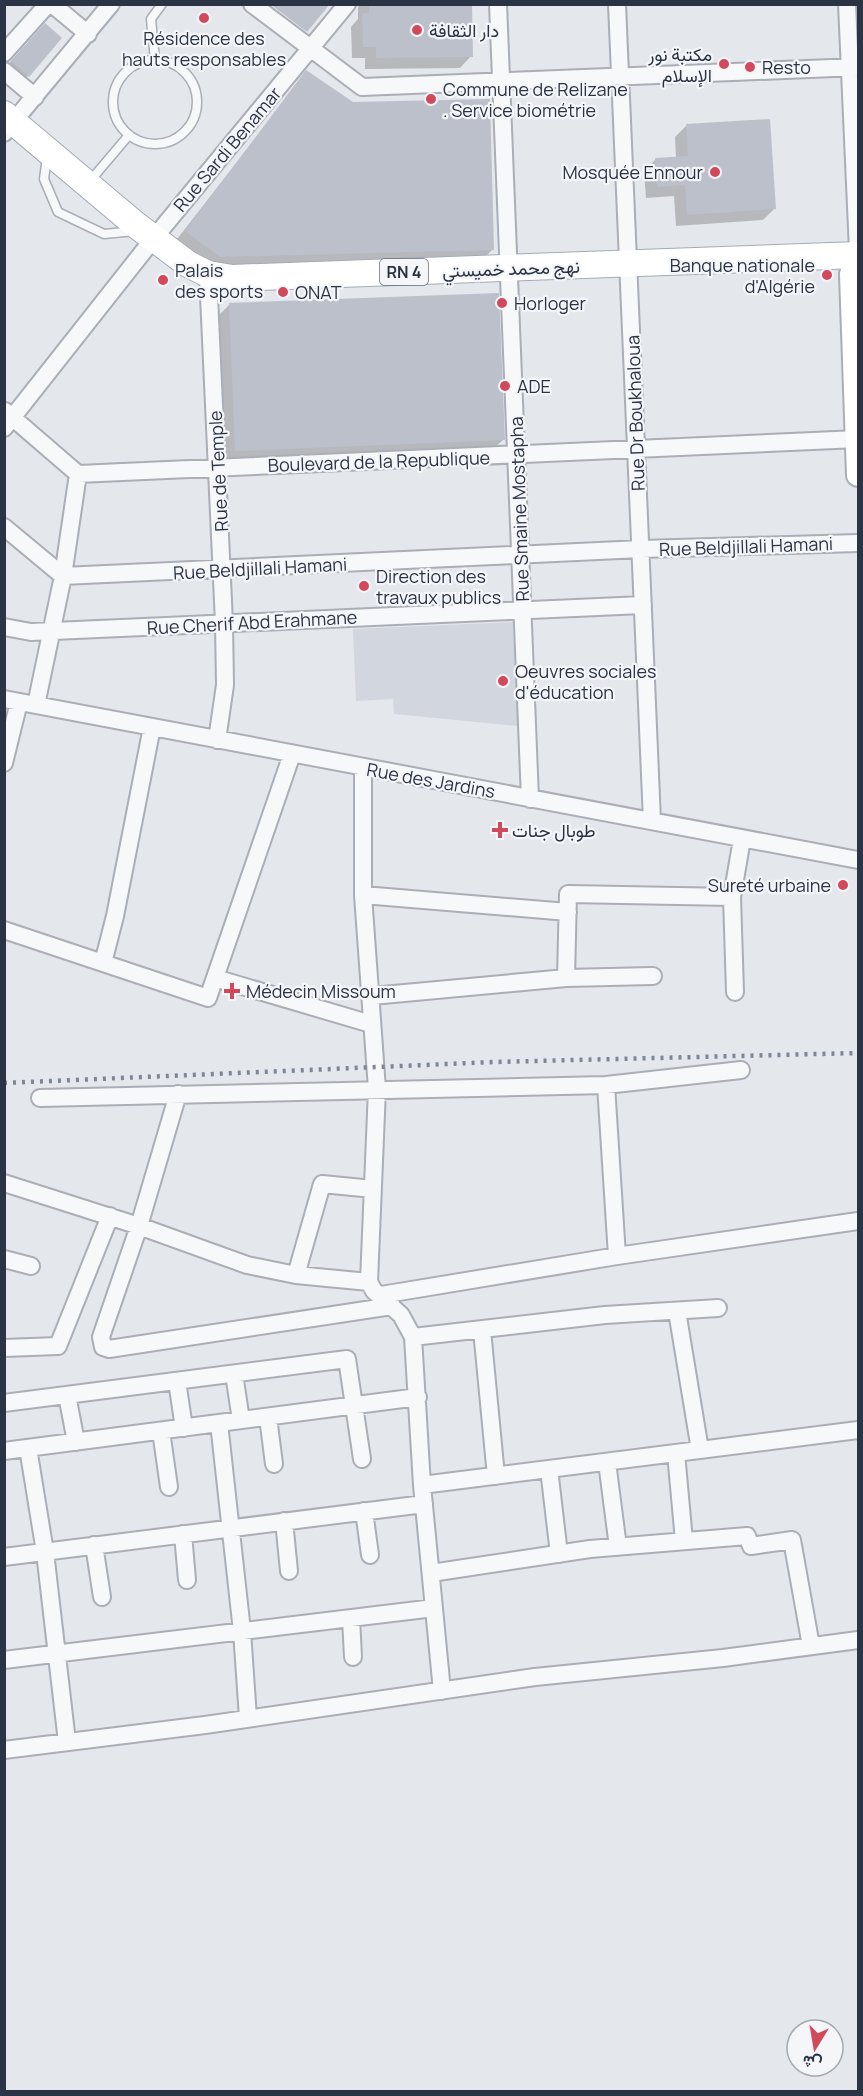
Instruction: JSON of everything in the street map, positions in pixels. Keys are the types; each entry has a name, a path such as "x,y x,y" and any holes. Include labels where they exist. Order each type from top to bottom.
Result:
{"main road":[{"name":"نهج محمد خميستي","path":"8,123 47,150 188,264 208,274 232,278 858,254"}],"street":[{"path":"4,53 50,4 88,34"},
{"path":"8,123 35,97 111,4"},
{"path":"252,4 362,87 854,67"},
{"name":"Rue Sardi Benamar","path":"7,419 149,234 347,4"},
{"name":"Rue Smaine Mostapha","path":"498,4 530,799"},
{"name":"Rue Dr Boukhaloua","path":"617,4 652,821"},
{"path":"847,4 854,67 858,254 851,274 858,475"},
{"path":"4,72 35,97"},
{"name":"Rue de Temple","path":"208,274 223,569 225,685 217,740"},
{"path":"7,419 78,474 63,576 36,705"},
{"name":"Boulevard de la Republique","path":"78,474 858,439"},
{"path":"4,527 63,576"},
{"name":"Rue Beldjillali Hamani","path":"63,576 641,549 858,543"},
{"name":"Rue Cherif Abd Erahmane","path":"4,627 31,632 643,605"},
{"path":"4,763 12,700"},
{"name":"Rue des Jardins","path":"12,700 858,860"},
{"path":"103,963 115,916 152,727"},
{"path":"4,930 208,998 292,754"},
{"path":"363,768 363,895 377,1089 369,1282 374,1291 387,1300 401,1315 413,1337 422,1485 442,1691"},
{"path":"735,992 732,897 742,839"},
{"path":"566,978 568,894 732,897"},
{"path":"363,895 568,912"},
{"path":"372,996 566,978 653,976"},
{"path":"215,978 371,1024"},
{"path":"40,1098 606,1085 741,1070"},
{"path":"606,1085 617,1256"},
{"path":"178,1094 139,1226 101,1337 103,1347 109,1349 387,1300 617,1256 858,1221"},
{"path":"4,1183 110,1216 247,1265 296,1275 369,1282"},
{"path":"296,1275 322,1184 373,1189"},
{"path":"4,1348 58,1346 110,1216"},
{"path":"4,1259 31,1266"},
{"path":"413,1337 605,1315 718,1308"},
{"path":"677,1311 700,1450"},
{"path":"482,1330 496,1476"},
{"path":"4,1403 347,1359 362,1459"},
{"path":"234,1374 241,1420"},
{"path":"177,1381 184,1428"},
{"path":"67,1395 76,1442"},
{"path":"4,1451 418,1397"},
{"path":"268,1416 274,1464"},
{"path":"219,1423 242,1631 248,1718"},
{"path":"422,1485 858,1430"},
{"path":"161,1431 169,1487"},
{"path":"28,1448 45,1552 67,1742"},
{"path":"676,1453 684,1541"},
{"path":"607,1462 618,1547"},
{"path":"549,1469 560,1554"},
{"path":"4,1557 424,1504"},
{"path":"364,1511 370,1555"},
{"path":"284,1521 289,1571"},
{"path":"183,1534 187,1580"},
{"path":"431,1573 618,1547 747,1536 751,1546 792,1540 811,1646"},
{"path":"94,1545 102,1597"},
{"path":"4,1660 434,1608"},
{"path":"351,1618 353,1657"},
{"path":"4,1750 535,1677 858,1640"}],"lane":[{"path":"155,60 152,19 162,4"},
{"path":"155,60 172,63 188,76 197,94 196,114 185,132 168,142 147,144 129,135 116,120 112,100 118,80 132,66 155,60"},
{"path":"88,184 129,135"},
{"path":"47,150 44,179 58,212 104,234 149,234"}],"shaded area":[{"path":"513,622 518,726 394,714 393,699 356,701 353,629"}],"building":[{"path":"270,4 330,4 307,32"},
{"name":"دار الثقافة","path":"369,4 472,4 473,57 376,58 376,47 363,47 362,14 369,13"},
{"path":"45,23 62,38 29,77 11,61"},
{"path":"306,70 353,102 490,99 494,250 220,257 185,231"},
{"name":"Mosquée Ennour","path":"770,119 776,209 687,215 685,185 657,187 655,158 688,156 686,124"},
{"path":"499,293 505,440 235,451 229,303"}],"railway":[{"path":"4,1083 494,1062 858,1053"}],"place":[{"name":"Résidence des hauts responsables","path":"204,18"},
{"name":"دار الثقافة","path":"417,30"},
{"name":"مكتبة نور الإسلام","path":"724,64"},
{"name":"Resto","path":"750,67"},
{"name":"Commune de Relizane . Service biométrie","path":"431,99"},
{"name":"Mosquée Ennour","path":"715,172"},
{"name":"Banque nationale d'Algérie","path":"827,275"},
{"name":"Palais des sports","path":"163,280"},
{"name":"ONAT","path":"283,292"},
{"name":"Horloger","path":"502,303"},
{"name":"ADE","path":"505,386"},
{"name":"Direction des travaux publics","path":"364,586"},
{"name":"Oeuvres sociales d'éducation","path":"503,681"},
{"name":"طوبال جنات","path":"500,830"},
{"name":"Sureté urbaine","path":"843,885"},
{"name":"Médecin Missoum","path":"232,991"}]}
